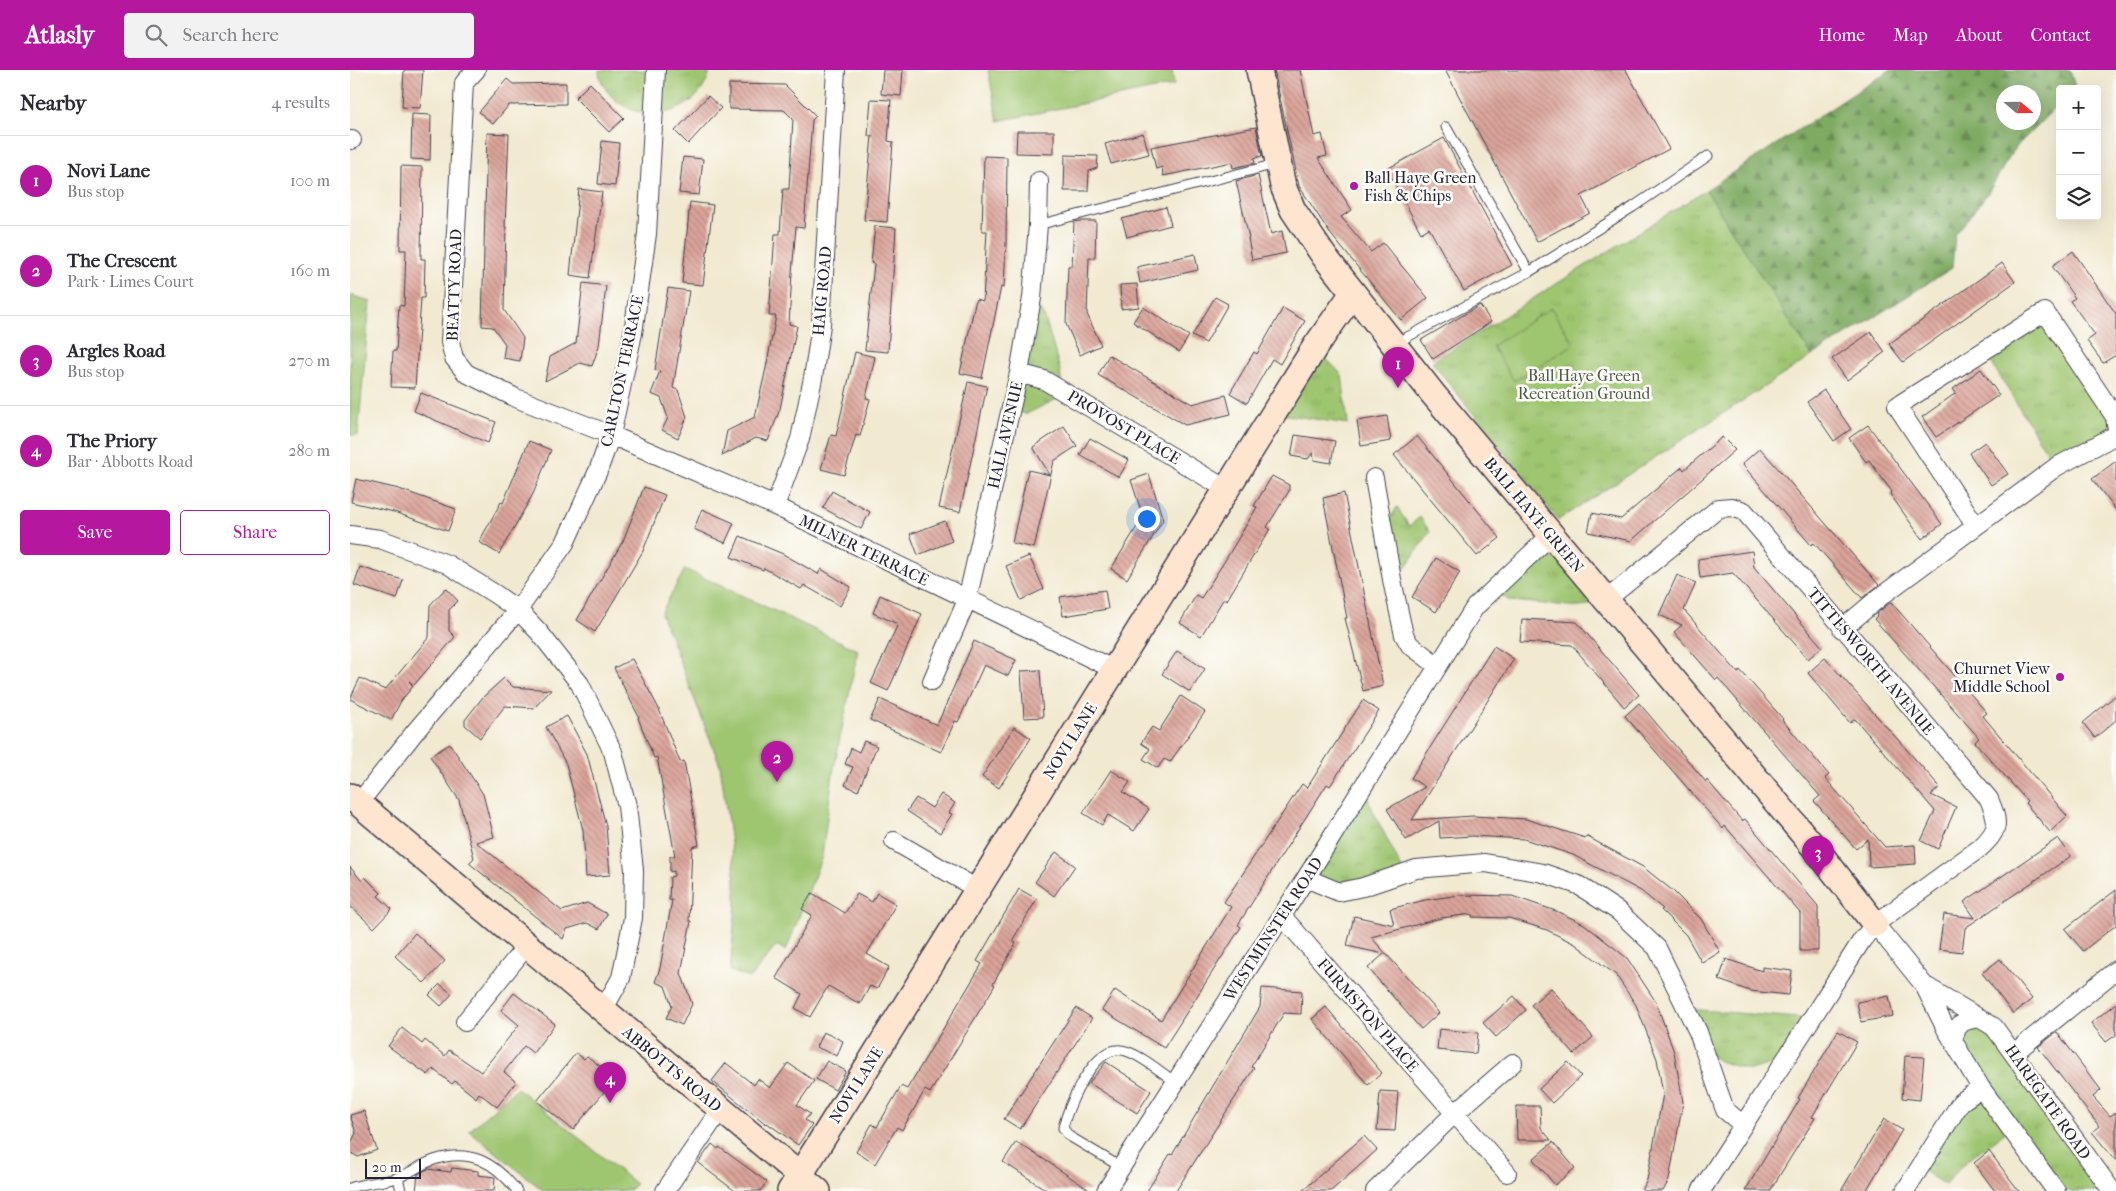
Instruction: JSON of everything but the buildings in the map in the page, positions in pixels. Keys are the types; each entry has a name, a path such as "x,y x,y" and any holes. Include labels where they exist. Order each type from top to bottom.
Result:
{"street":[{"name":"BEATTY ROAD","path":"476,70 464,83 450,342 454,358 466,373 507,394 611,436"},
{"name":"CARLTON TERRACE","path":"354,799 414,733 518,610 565,543 598,471 611,436 633,333 647,234 654,135 656,70"},
{"name":"HAIG ROAD","path":"775,506 800,438 821,325 836,70"},
{"name":"BALL HAYE GREEN","path":"1259,70 1284,186 1293,210 1324,256 1393,344 1824,859 1875,924"},
{"name":"HALL AVENUE","path":"932,681 967,600 1019,373 1032,298 1038,224 1039,181"},
{"name":"NOVI LANE","path":"802,1186 978,888 1315,346 1353,293"},
{"path":"1976,526 1897,406 2045,312 2115,417 2116,425"},
{"name":"PROVOST PLACE","path":"1019,373 1044,380 1226,489"},
{"path":"1842,629 1880,597 2056,467 2116,435"},
{"name":"MILNER TERRACE","path":"611,436 775,506 1114,670"},
{"path":"1374,478 1404,635 1410,645 1438,666"},
{"name":"TITTESWORTH AVENUE","path":"1606,600 1719,508 1732,508 1744,511 1842,629 1989,799 1997,819 1992,836 1980,848 1875,924 1862,940 1742,1124 1701,1191"},
{"path":"350,535 380,540 447,564 518,610 539,632 580,684 614,752 627,806 634,870 633,918 621,978 603,1010"},
{"name":"WESTMINSTER ROAD","path":"1106,1191 1282,916 1475,607 1551,535"},
{"name":"ABBOTTS ROAD","path":"354,799 720,1110 802,1186"},
{"path":"894,841 978,888"},
{"path":"1306,878 1339,892 1363,887 1416,870 1485,863 1544,873 1578,885 1618,911 1657,948 1698,1032 1725,1110 1742,1124"},
{"name":"FURMSTON PLACE","path":"1282,916 1507,1173"},
{"name":"HAREGATE ROAD","path":"1875,924 1924,985 1953,1041 1981,1088 2056,1191"},
{"path":"465,1022 526,945"},
{"path":"2014,1053 2116,970"},
{"name":"HAREGATE ROAD","path":"1924,985 1994,1027 2112,1191"},
{"path":"1953,1041 1956,1029 1966,1020 1980,1018"},
{"path":"1374,1191 1454,1114 1513,1064"},
{"path":"1905,1191 1961,1102 1981,1088"},
{"path":"665,1191 720,1110"}],"lane":[{"path":"1446,127 1529,272"},
{"path":"1393,344 1529,272 1633,207 1708,156"},
{"path":"1038,224 1279,164"},
{"path":"1121,1167 1069,1136 1063,1128 1070,1104 1087,1076 1102,1055 1113,1050 1120,1050 1132,1054 1175,1082"},
{"path":"350,1188 360,1184 398,1177 433,1160 460,1155 484,1160 508,1180 517,1191"},
{"path":"398,1177 401,1191"}],"green space":[{"path":"599,70 710,70 704,86 694,98 681,107 666,112 650,113 634,110 619,103 607,91 600,79"},
{"path":"988,70 1172,70 1174,85 998,121"},
{"path":"1890,70 2070,70 2074,85 2056,85 2056,107 2041,122 2041,85 1996,85 1996,130 2033,130 2014,149 1988,193 1955,235 1952,268 1812,356 1706,190"},
{"name":"Ball Haye Green Recreation Ground","path":"1706,190 1812,356 1558,520 1432,362"},
{"path":"350,295 370,301 358,435 350,435"},
{"path":"1032,298 1045,318 1060,370 1062,390 1057,399 1026,414 1011,410"},
{"path":"1551,308 1574,344 1514,381 1492,346"},
{"path":"2045,312 2116,425 2056,467 1984,351"},
{"path":"1315,347 1342,375 1348,424 1274,413"},
{"path":"1397,507 1409,526 1420,517 1430,532 1393,585 1381,519 1392,516"},
{"path":"1551,535 1606,600 1581,607 1510,601 1494,590"},
{"path":"685,569 858,650 833,773 822,856 786,951 777,945 750,978 730,971 736,904 734,865 720,765 661,613"},
{"path":"1363,787 1404,873 1363,887 1306,878"},
{"path":"1688,1009 1811,1019 1784,1060 1750,1070 1721,1062 1705,1052"},
{"path":"1980,1018 2112,1191 2056,1191 2010,1129 1966,1161 1945,1185 1919,1168 1981,1088 1953,1041"},
{"path":"517,1088 636,1184 628,1191 544,1191 469,1131"}],"place":[{"name":"Ball Haye Green Fish & Chips","path":"1354,186"},
{"name":"Novi Lane","path":"1398,388"},
{"name":"Churnet View Middle School","path":"2060,677"},
{"name":"The Crescent","path":"777,782"},
{"name":"Argles Road","path":"1818,877"},
{"name":"The Priory","path":"610,1103"}]}
